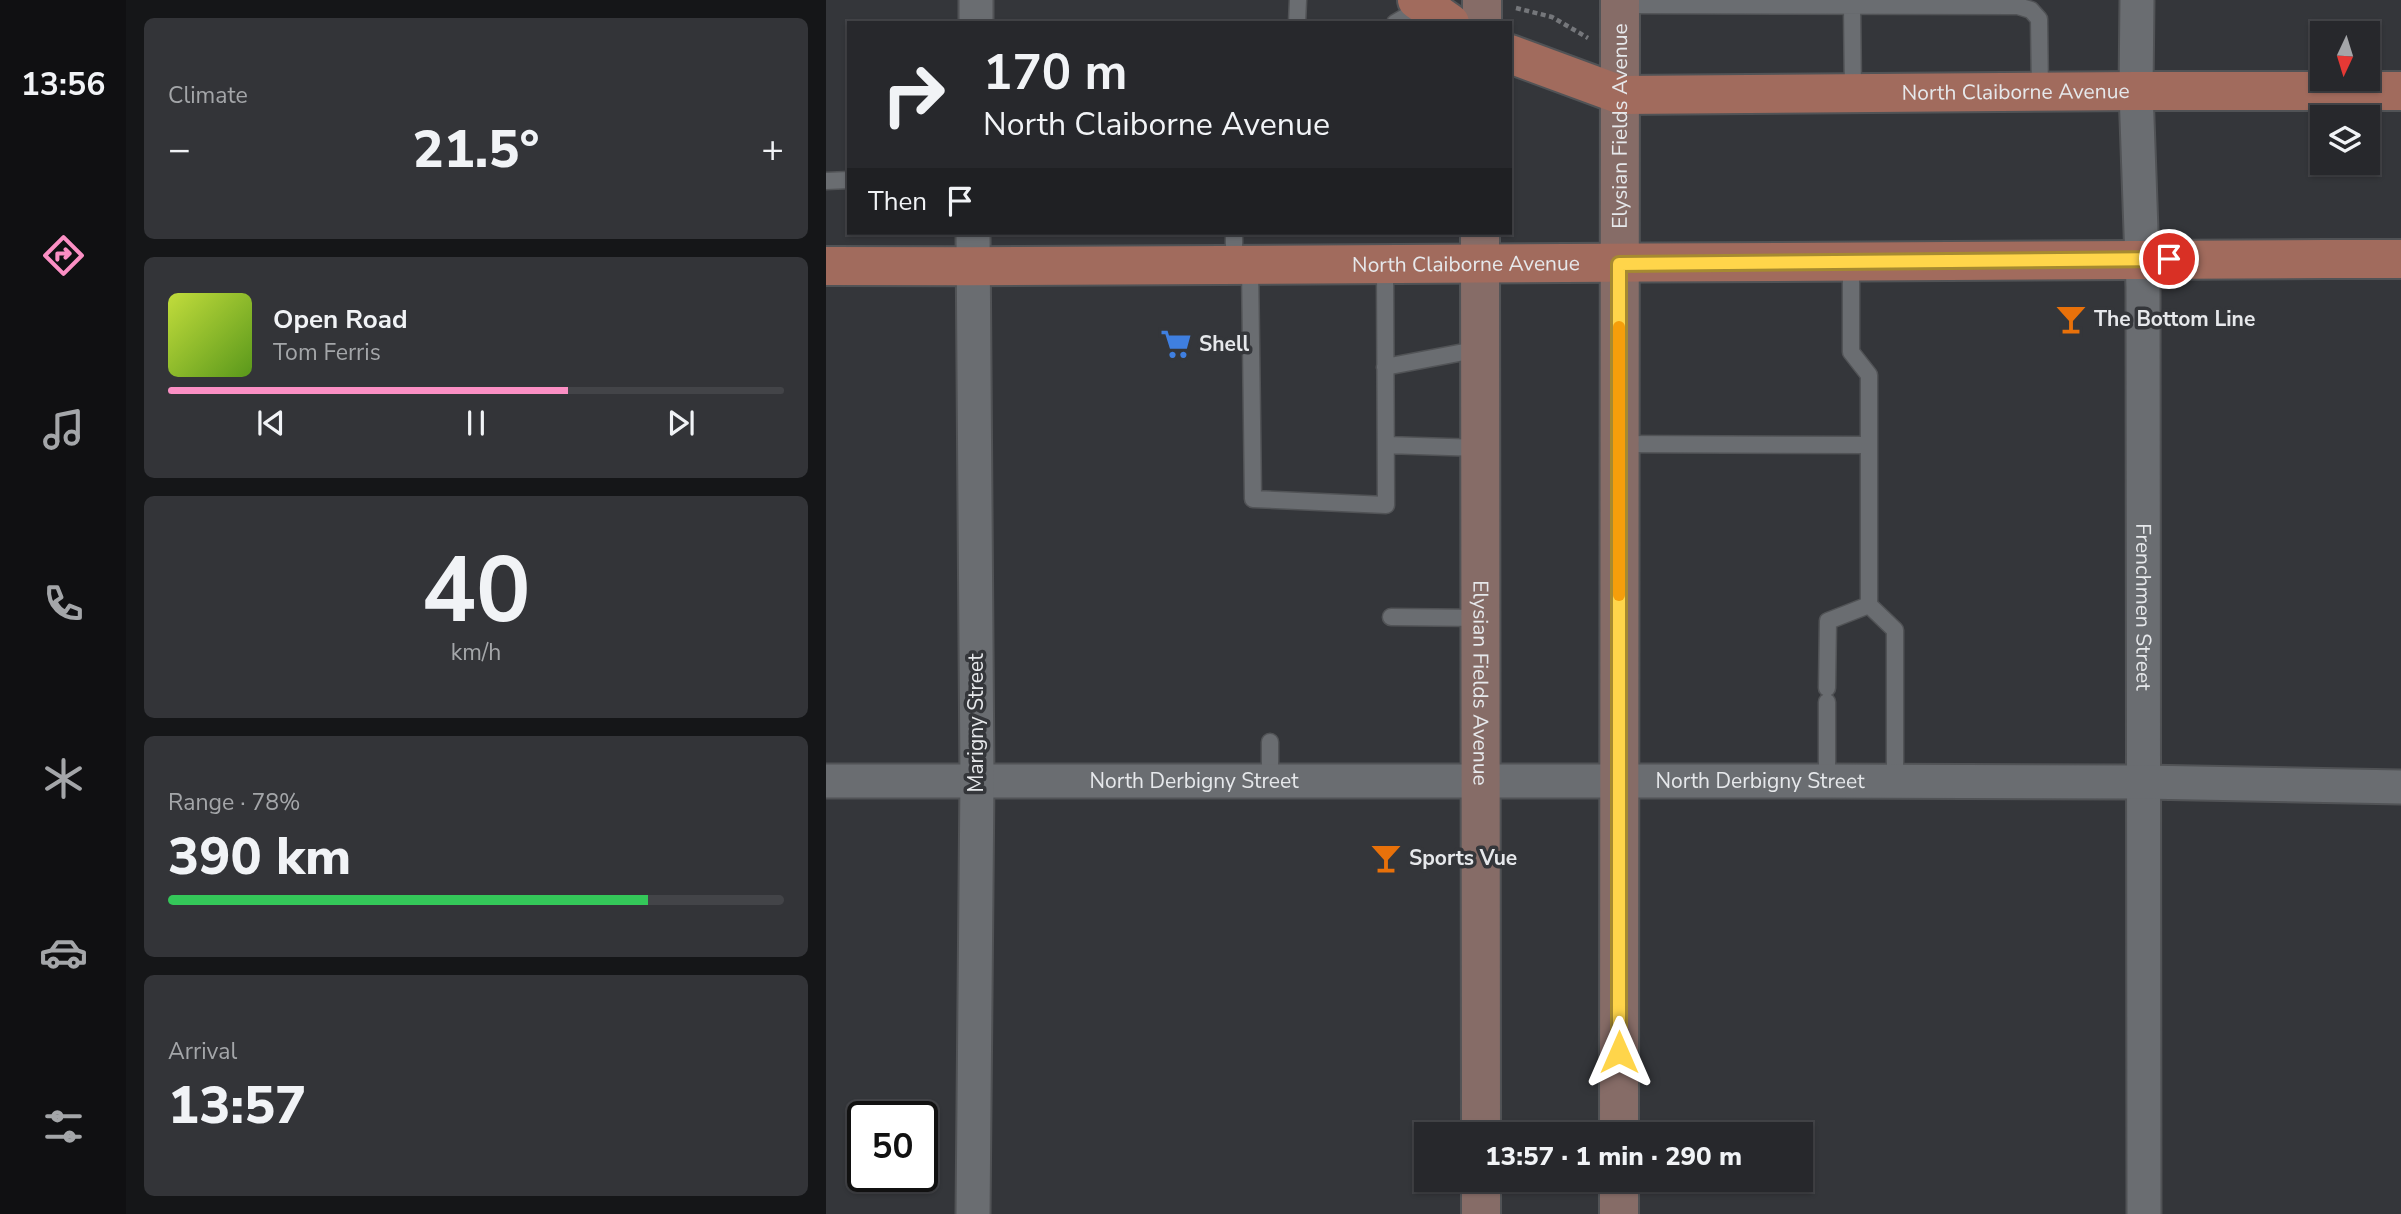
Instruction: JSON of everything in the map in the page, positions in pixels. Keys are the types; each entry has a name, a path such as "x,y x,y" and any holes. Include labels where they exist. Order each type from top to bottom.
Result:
{"main road":[{"name":"Elysian Fields Avenue","path":"1619,1122 1620,2"},
{"name":"North Claiborne Avenue","path":"1512,55 1621,95 2401,91"},
{"name":"North Claiborne Avenue","path":"826,266 973,250 1239,255 1385,266 1480,249 1619,264 2401,259"},
{"name":"Elysian Fields Avenue","path":"1480,249 1481,1122"},
{"path":"1481,1192 1481,1214"},
{"path":"1619,1192 1619,1214"}],"street":[{"path":"976,0 976,21"},
{"name":"Frenchmen Street","path":"2137,0 2136,91 2143,259 2144,1214"},
{"name":"Marigny Street","path":"973,250 977,780 974,1214"},
{"name":"North Derbigny Street","path":"826,781 2143,782 2401,787"}],"lane":[{"path":"1297,21 1298,0"},
{"path":"1620,2 2018,6 2031,10 2039,19 2040,92"},
{"path":"1852,6 1853,93"},
{"path":"826,180 847,180"},
{"path":"1239,255 1253,499 1385,505 1385,266"},
{"path":"1851,262 1852,352 1869,375 1869,605 1895,630 1895,782"},
{"path":"1385,367 1480,349"},
{"path":"1619,444 1869,444"},
{"path":"1386,445 1480,449"},
{"path":"1827,781 1828,621 1869,605"},
{"path":"1391,617 1480,618"},
{"path":"1270,742 1270,781"}],"path":[{"path":"1492,10 1552,17 1595,42"}],"slow traffic":[{"path":"1619,327 1619,595"}],"place":[{"name":"The Bottom Line","path":"2071,319"},
{"name":"Shell","path":"1176,344"},
{"name":"Sports Vue","path":"1386,858"}],"route":[{"path":"1619,1052 1619,264 2169,259"}]}
